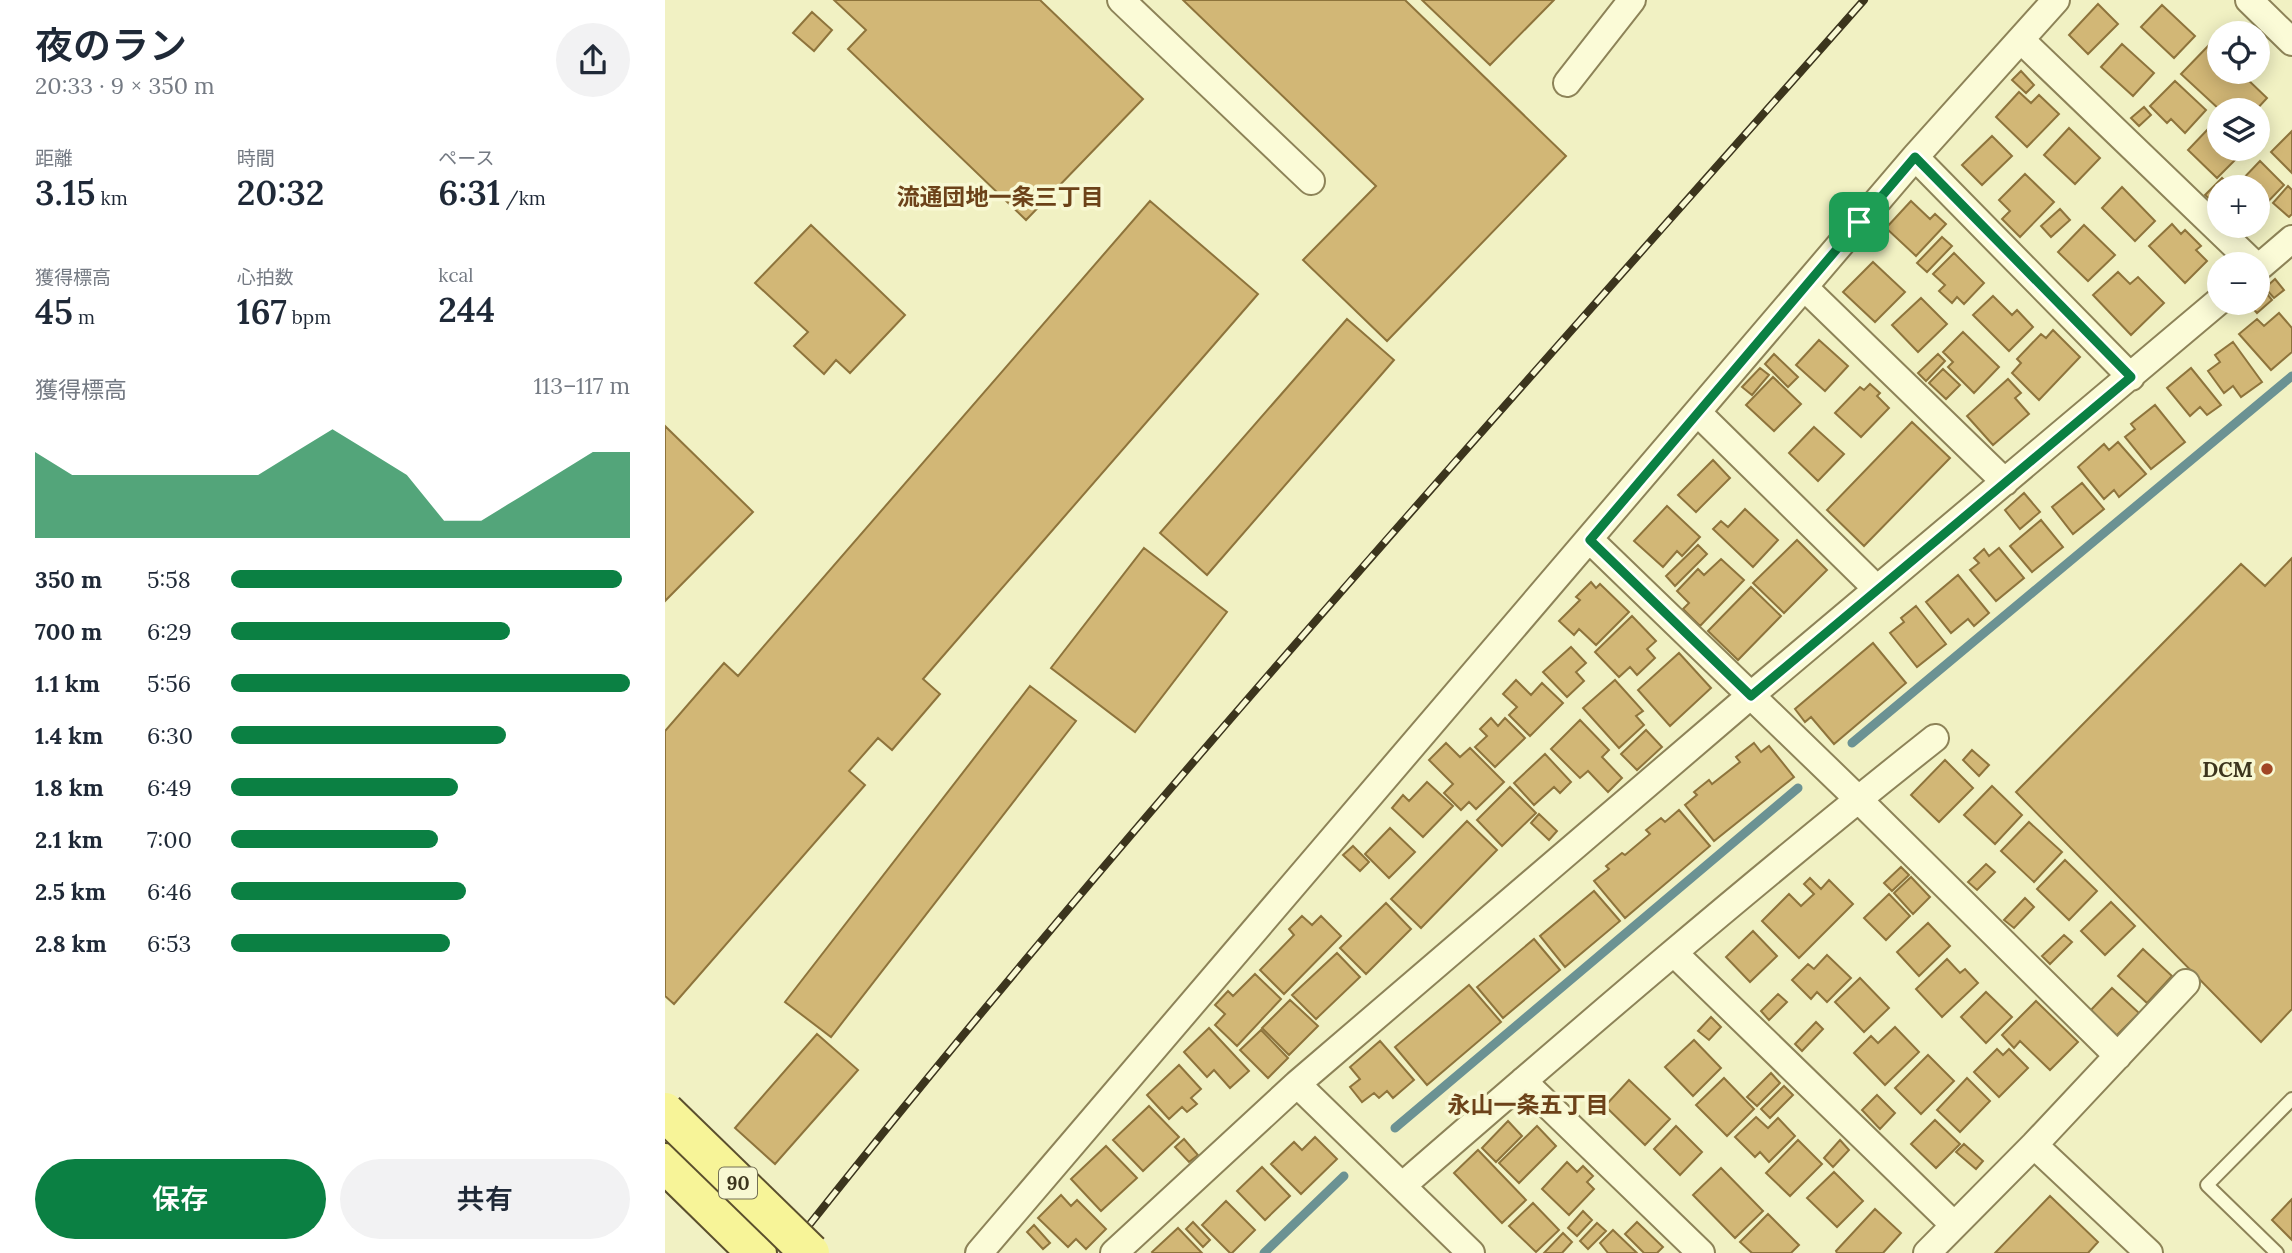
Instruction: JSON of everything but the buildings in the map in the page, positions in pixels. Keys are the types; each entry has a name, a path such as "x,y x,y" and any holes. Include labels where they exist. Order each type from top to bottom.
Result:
{"main road":[{"name":"90","path":"665,1112 810,1253"},
{"name":"90","path":"665,1163 757,1253"}],"street":[{"path":"1121,0 1311,181"},
{"path":"1567,83 1632,0"},
{"path":"979,1253 1915,157 2056,0"},
{"path":"2249,0 2292,42"},
{"path":"2021,40 2241,252"},
{"path":"1915,157 2131,377"},
{"path":"2270,257 2292,239"},
{"path":"1804,288 2005,482"},
{"path":"1114,1253 1297,1084 2207,311"},
{"path":"1698,412 1877,589"},
{"path":"1590,540 2118,1056"},
{"path":"1402,1186 1674,953 1935,738"},
{"path":"1674,953 1954,1225"},
{"path":"1927,1253 2034,1145 2186,983"},
{"path":"1523,1082 1701,1253"},
{"path":"1297,1084 1471,1253"},
{"path":"2034,1145 2149,1253"}],"lane":[{"path":"2277,1253 2207,1185 2292,1099"}],"waterway":[{"path":"1852,743 2292,376"},
{"path":"1395,1128 1798,788"},
{"path":"1264,1253 1344,1176"}],"railway":[{"path":"787,1253 916,1092 1182,776 1453,464 1864,0"}],"place":[{"name":"DCM","path":"2267,769"}],"district":[{"name":"流通団地一条三丁目","path":"1000,196"},
{"name":"永山一条五丁目","path":"1528,1104"}],"route":[{"path":"1915,157 2131,377 1751,696 1590,540 1859,222 1915,157"}]}
